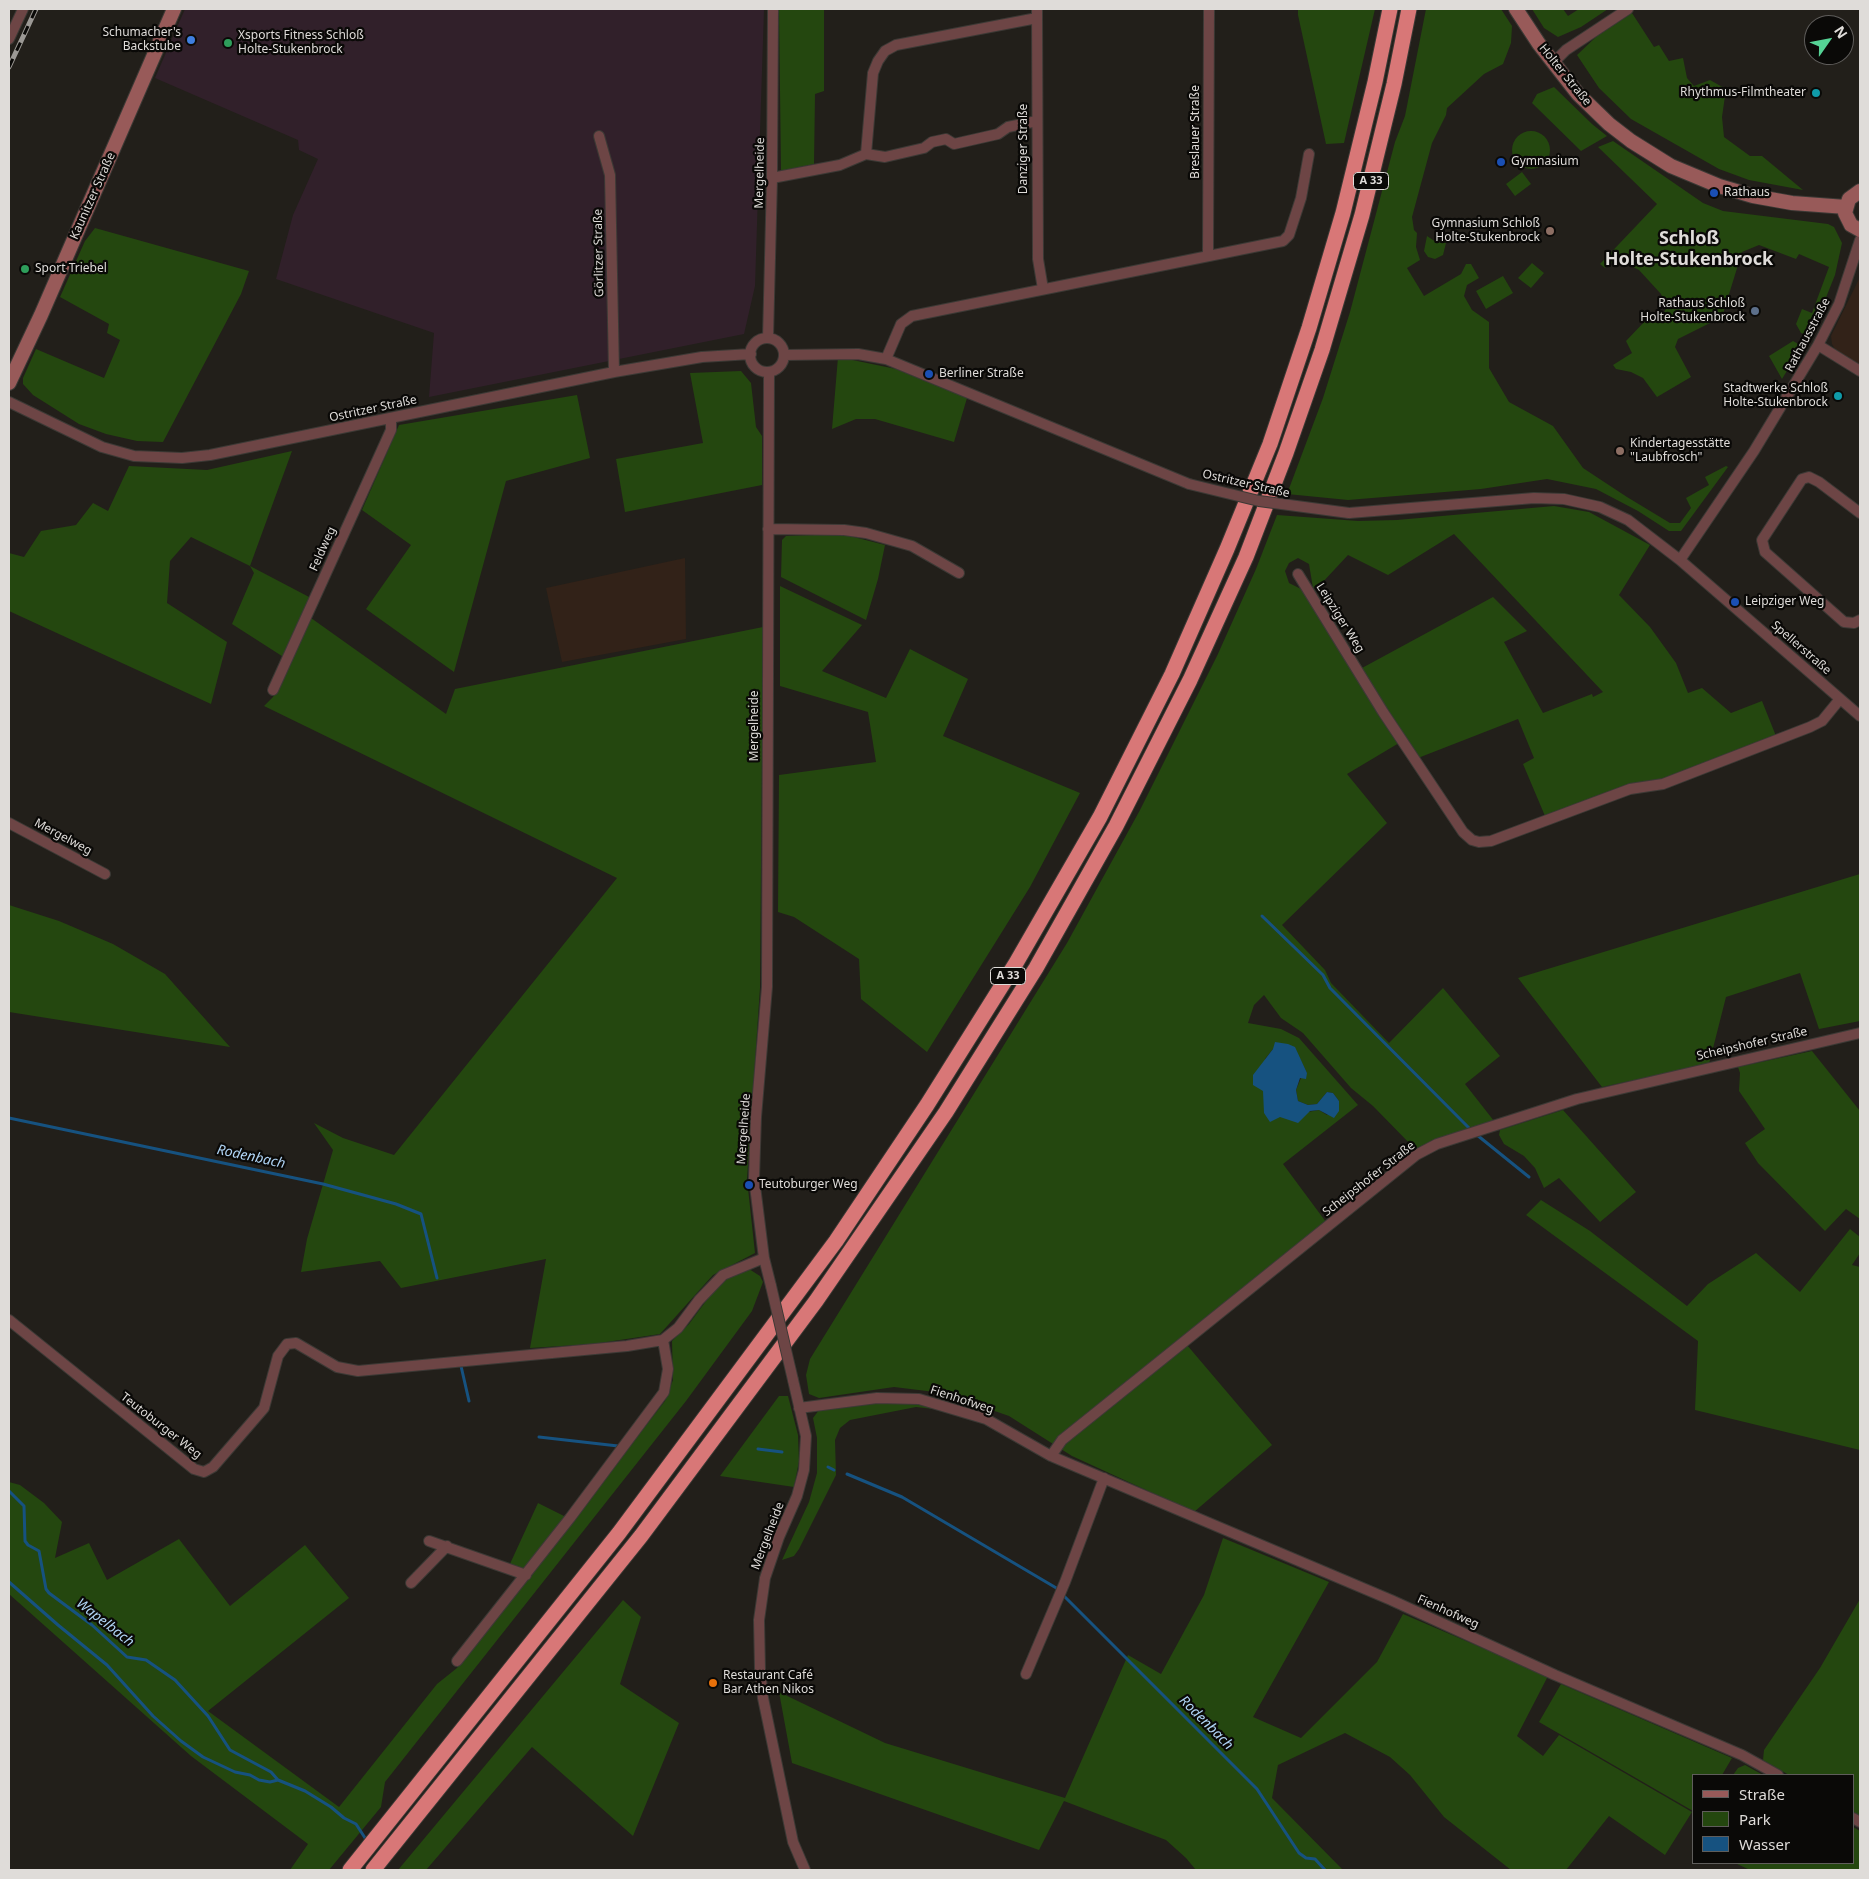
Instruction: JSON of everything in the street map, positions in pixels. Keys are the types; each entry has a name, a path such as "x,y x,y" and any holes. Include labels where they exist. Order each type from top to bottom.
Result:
{"highway":[{"name":"A 33","path":"350,1870 619,1533 836,1241 927,1105 1016,963 1100,817 1172,674 1227,549 1270,444 1309,328 1343,213 1375,82 1390,9"},
{"name":"A 33","path":"373,1870 641,1536 816,1301 946,1112 1036,968 1116,826 1190,680 1246,557 1289,444 1322,350 1362,215 1394,84 1409,9"}],"street":[{"path":"9,39 23,9"},
{"name":"Kaunitzer Straße","path":"9,383 41,315 174,9"},
{"name":"Mergelheide","path":"768,338 772,178 773,9"},
{"name":"Breslauer Straße","path":"1208,256 1209,9"},
{"name":"Holter Straße","path":"1516,9 1553,63 1578,94 1609,124 1631,141 1671,166 1719,186 1753,196 1792,203 1846,207"},
{"path":"1553,63 1566,50 1624,10"},
{"path":"866,154 874,73 878,61 885,51 896,45 1037,13"},
{"name":"Danziger Straße","path":"1037,13 1038,259 1044,289"},
{"path":"772,178 840,165 866,154 885,157 924,148 932,142 946,139 954,144 998,134 1008,127 1037,121"},
{"name":"Görlitzer Straße","path":"599,136 610,175 614,372"},
{"path":"886,359 901,324 912,316 1283,241 1289,235 1301,198 1309,154"},
{"path":"1860,191 1849,200 1846,207 1847,220 1860,230"},
{"name":"Rathausstraße","path":"1680,560 1754,451 1818,345 1839,304 1860,240"},
{"path":"768,338 778,342 784,355 782,364 770,372 756,367 751,354 758,341 768,338"},
{"path":"1818,345 1860,371"},
{"name":"Ostritzer Straße","path":"9,402 102,448 134,456 210,455 614,372 702,357 751,354"},
{"name":"Ostritzer Straße","path":"784,355 858,354 886,359 1189,484 1259,502 1349,513 1534,498 1564,499 1600,508 1628,520 1680,560"},
{"name":"Mergelheide","path":"770,372 767,987 756,1117 754,1178 764,1258 806,1436 804,1470 797,1496 779,1537 765,1578 759,1620 763,1698 793,1842 805,1870"},
{"name":"Feldweg","path":"273,690 391,430 391,418"},
{"path":"1860,513 1819,482 1809,477 1802,479 1762,540 1765,552 1844,622 1854,623 1860,620"},
{"path":"768,529 844,530 866,533 912,546 959,573"},
{"name":"Spellerstraße","path":"1680,560 1860,716"},
{"name":"Leipziger Weg","path":"1298,574 1383,712 1463,832 1472,840 1479,842 1490,841 1630,789 1663,784 1810,727 1822,720 1840,699"},
{"name":"Mergelweg","path":"9,823 105,874"},
{"name":"Scheipshofer Straße","path":"1051,1456 1062,1440 1416,1156 1437,1144 1576,1099 1860,1032"},
{"path":"457,1661 526,1575 664,1392 668,1369 663,1340 678,1328 723,1275 764,1258"},
{"name":"Teutoburger Weg","path":"9,1320 194,1469 204,1472 212,1467 264,1408 278,1356 287,1344 296,1343 337,1368 358,1371 627,1346 663,1340"},
{"name":"Fienhofweg","path":"799,1408 877,1398 919,1399 986,1419 1051,1456 1391,1600 1555,1675 1742,1755 1776,1774"},
{"path":"1026,1674 1065,1582 1104,1478"},
{"path":"429,1540 526,1575"},
{"path":"411,1583 447,1546"}],"shaded area":[{"path":"185,9 764,9 755,286 744,334 429,397 434,333 276,279 293,215 318,159 299,150 298,140 155,78"},
{"path":"1860,277 1860,365 1836,351 1832,344 1831,336"},
{"path":"685,558 686,639 562,662 546,588"}],"green space":[{"path":"779,9 824,9 824,91 815,94 814,164 781,171"},
{"path":"1298,9 1375,9 1344,143 1326,144"},
{"path":"1426,9 1501,9 1512,26 1511,43 1503,64 1484,74 1447,108 1446,115 1432,143 1412,217 1414,230 1417,233 1416,247 1420,260 1407,268 1424,296 1461,274 1466,264 1471,264 1479,278 1467,285 1464,296 1472,310 1489,322 1489,368 1509,402 1553,426 1583,468 1627,497 1670,523 1680,523 1691,508 1686,498 1709,485 1705,477 1726,466 1728,467 1681,531 1669,531 1638,511 1596,489 1547,479 1481,489 1348,500 1287,494 1323,398 1350,312 1395,142 1405,116"},
{"path":"1532,9 1563,9 1568,16 1579,9 1608,9 1581,27 1558,37 1544,28"},
{"path":"1632,13 1654,47 1659,45 1669,61 1683,58 1687,78 1694,86 1710,80 1726,89 1722,117 1724,137 1750,156 1762,156 1803,190 1749,180 1719,169 1631,119 1599,88 1577,55 1597,36"},
{"path":"1554,87 1607,136 1581,151 1532,103 1537,94"},
{"path":"1531,131 1544,137 1550,150 1544,163 1531,169 1518,163 1512,150 1518,137"},
{"path":"1613,141 1703,203 1723,211 1828,224 1834,227 1842,243 1835,275 1819,315 1808,336 1801,333 1796,324 1802,309 1812,313 1829,267 1799,254 1796,259 1759,245 1742,252 1722,317 1678,339 1675,347 1691,377 1657,397 1643,378 1631,372 1616,369 1613,365 1632,353 1626,341 1646,320 1655,321 1662,318 1666,308 1661,294 1639,270 1623,262 1607,264 1605,268 1600,264 1657,204 1598,147"},
{"path":"1522,172 1531,184 1515,196 1506,184"},
{"path":"95,228 249,271 241,294 163,442 137,441 106,434 79,424 33,395 23,384 23,378 36,349 104,378 120,340 107,333 109,324 60,297 85,241"},
{"path":"1427,236 1436,242 1446,243 1443,255 1435,259 1428,257 1424,251"},
{"path":"1532,263 1544,273 1531,288 1518,278"},
{"path":"1503,276 1513,293 1486,309 1476,291"},
{"path":"1793,341 1802,346 1782,379 1769,356"},
{"path":"838,357 896,369 967,398 954,442 875,419 856,419 832,429"},
{"path":"741,371 751,383 756,427 762,436 762,485 625,512 616,459 703,443 690,373"},
{"path":"577,395 590,458 506,481 454,672 366,609 411,545 362,510 399,425"},
{"path":"292,451 250,566 191,537 170,561 167,603 227,642 211,704 9,611 9,553 24,557 41,531 76,525 93,503 108,511 129,466 207,470"},
{"path":"1554,506 1589,512 1650,545 1619,595 1650,627 1676,663 1688,693 1702,688 1731,713 1762,701 1776,736 1663,780 1545,816 1523,764 1534,758 1518,719 1418,758 1362,668 1493,597 1527,631 1504,642 1543,713 1592,694 1593,697 1603,692 1454,534 1388,575 1348,555 1321,584 1313,588 1309,564 1298,558 1289,563 1285,571 1289,583 1305,591 1399,743 1347,774 1387,823 1282,925 1325,970 1331,983 1389,1043 1443,988 1500,1056 1465,1084 1494,1121 1416,1150 1373,1106 1351,1088 1303,1033 1281,1018 1264,995 1254,1005 1248,1023 1281,1029 1299,1038 1358,1105 1283,1164 1326,1222 1181,1338 1272,1445 1194,1512 1072,1456 1009,1416 943,1393 894,1387 819,1398 809,1394 806,1375 810,1359 1067,943 1140,810 1217,656 1256,569 1277,515 1358,521 1397,520","holes":["1273,1049 1300,1059 1307,1073 1301,1078 1296,1090 1298,1101 1308,1105 1317,1104 1327,1092 1333,1093 1339,1101 1327,1115 1319,1110 1280,1117 1264,1113 1265,1059"]},
{"path":"842,534 885,545 878,579 866,620 781,577 782,540 786,536"},
{"path":"250,566 311,598 285,658 232,624 254,573"},
{"path":"780,586 862,625 822,671 886,698 910,649 968,679 943,736 1080,793 1030,887 927,1052 861,999 859,959 794,917 778,912 779,775 876,762 868,712 780,686"},
{"path":"311,618 446,714 455,689 763,627 760,988 747,1179 755,1253 713,1275 660,1334 593,1344 530,1348 546,1259 401,1288 380,1261 301,1272 307,1239 333,1150 314,1123 343,1138 394,1155 617,878 264,706 273,697"},
{"path":"1860,874 1860,1021 1819,1029 1800,973 1726,997 1709,1064 1602,1087 1518,978"},
{"path":"9,905 59,921 113,944 165,974 230,1047 9,1012"},
{"path":"1812,1051 1860,1111 1860,1219 1846,1209 1825,1231 1758,1163 1745,1143 1765,1129 1739,1091 1740,1073 1738,1067"},
{"path":"1563,1110 1636,1192 1600,1222 1559,1178 1544,1188 1535,1168 1524,1156 1504,1144 1499,1135 1500,1130"},
{"path":"1541,1200 1590,1231 1687,1306 1708,1284 1756,1253 1800,1292 1850,1229 1860,1237 1860,1253 1852,1265 1860,1267 1860,1450 1695,1410 1698,1341 1526,1215"},
{"path":"749,1269 760,1276 763,1282 752,1311 686,1401 385,1782 381,1807 329,1870 290,1870 308,1844 191,1756 9,1594 9,1482 20,1485 44,1503 62,1522 55,1558 89,1543 107,1580 179,1539 230,1606 305,1545 349,1598 208,1711 339,1807 437,1684 457,1668 665,1401 673,1380 672,1341 689,1324 717,1286 732,1275"},
{"path":"779,1396 788,1396 798,1435 799,1461 794,1487 720,1476"},
{"path":"877,1402 918,1402 951,1411 916,1407 850,1420 840,1428 835,1440 836,1475 799,1549 794,1556 782,1560 809,1502 817,1473 817,1438 813,1418 819,1410"},
{"path":"538,1503 566,1517 530,1565 522,1570 509,1566"},
{"path":"1223,1538 1329,1582 1253,1717 1301,1738 1377,1662 1403,1614 1548,1676 1517,1736 1543,1756 1559,1735 1692,1812 1665,1855 1609,1816 1566,1870 1511,1870 1444,1817 1410,1775 1390,1757 1345,1733 1278,1765 1272,1798 1343,1870 1196,1870 1166,1840 1064,1801 1039,1850 792,1763 779,1692 885,1743 1065,1798 1128,1655 1161,1674 1204,1595"},
{"path":"1860,1599 1860,1816 1854,1813 1854,1774 1787,1774 1763,1760 1764,1750 1820,1668"},
{"path":"623,1600 641,1617 620,1684 679,1723 633,1836 532,1747 426,1870 398,1870"},
{"path":"1561,1684 1732,1758 1723,1774 1692,1774 1692,1810 1539,1722"},
{"path":"1745,1765 1761,1774 1734,1774 1738,1768"},
{"path":"1854,1828 1860,1831 1860,1870 1750,1870 1737,1864 1854,1864"}],"water":[{"path":"1275,1042 1295,1047 1307,1073 1306,1079 1300,1078 1296,1090 1298,1101 1308,1105 1317,1104 1327,1092 1333,1093 1339,1101 1339,1111 1334,1118 1319,1110 1310,1111 1298,1123 1280,1117 1270,1122 1264,1113 1263,1091 1253,1085 1253,1075 1273,1049"}],"waterway":[{"path":"1262,916 1323,975 1330,988 1470,1129"},
{"name":"Rodenbach","path":"9,1118 323,1184 396,1204 421,1214 437,1278"},
{"path":"1477,1135 1529,1177"},
{"name":"Rodenbach","path":"461,1366 469,1401"},
{"name":"Rodenbach","path":"539,1437 618,1446"},
{"name":"Rodenbach","path":"758,1449 782,1452"},
{"name":"Rodenbach","path":"828,1467 834,1470"},
{"name":"Rodenbach","path":"847,1474 902,1497 1058,1589"},
{"name":"Wapelbach","path":"9,1491 24,1506 25,1541 28,1545 39,1551 46,1589 49,1593 92,1625 127,1657 146,1660 175,1680 208,1716 230,1750 271,1772 278,1780 305,1791 331,1807 344,1818 356,1824 367,1841"},
{"name":"Wapelbach","path":"9,1582 107,1665 153,1716 181,1741 203,1757 235,1772 250,1775 259,1780 270,1782 278,1780"},
{"name":"Rodenbach","path":"1063,1595 1257,1789 1299,1853 1306,1858 1315,1859 1325,1870"}],"railway":[{"path":"9,67 36,9"}],"place":[{"name":"Schumacher's Backstube","path":"191,40"},
{"name":"Xsports Fitness Schloß Holte-Stukenbrock","path":"228,43"},
{"name":"Rhythmus-Filmtheater","path":"1816,93"},
{"name":"Gymnasium","path":"1501,162"},
{"name":"Rathaus","path":"1714,193"},
{"name":"Gymnasium Schloß Holte-Stukenbrock","path":"1550,231"},
{"name":"Sport Triebel","path":"25,269"},
{"name":"Rathaus Schloß Holte-Stukenbrock","path":"1755,311"},
{"name":"Berliner Straße","path":"929,374"},
{"name":"Stadtwerke Schloß Holte-Stukenbrock","path":"1838,396"},
{"name":"Kindertagesstätte \"Laubfrosch\"","path":"1620,451"},
{"name":"Leipziger Weg","path":"1735,602"},
{"name":"Teutoburger Weg","path":"749,1185"},
{"name":"Restaurant Café Bar Athen Nikos","path":"713,1683"}],"district":[{"name":"Schloß Holte-Stukenbrock","path":"1689,249"}]}
